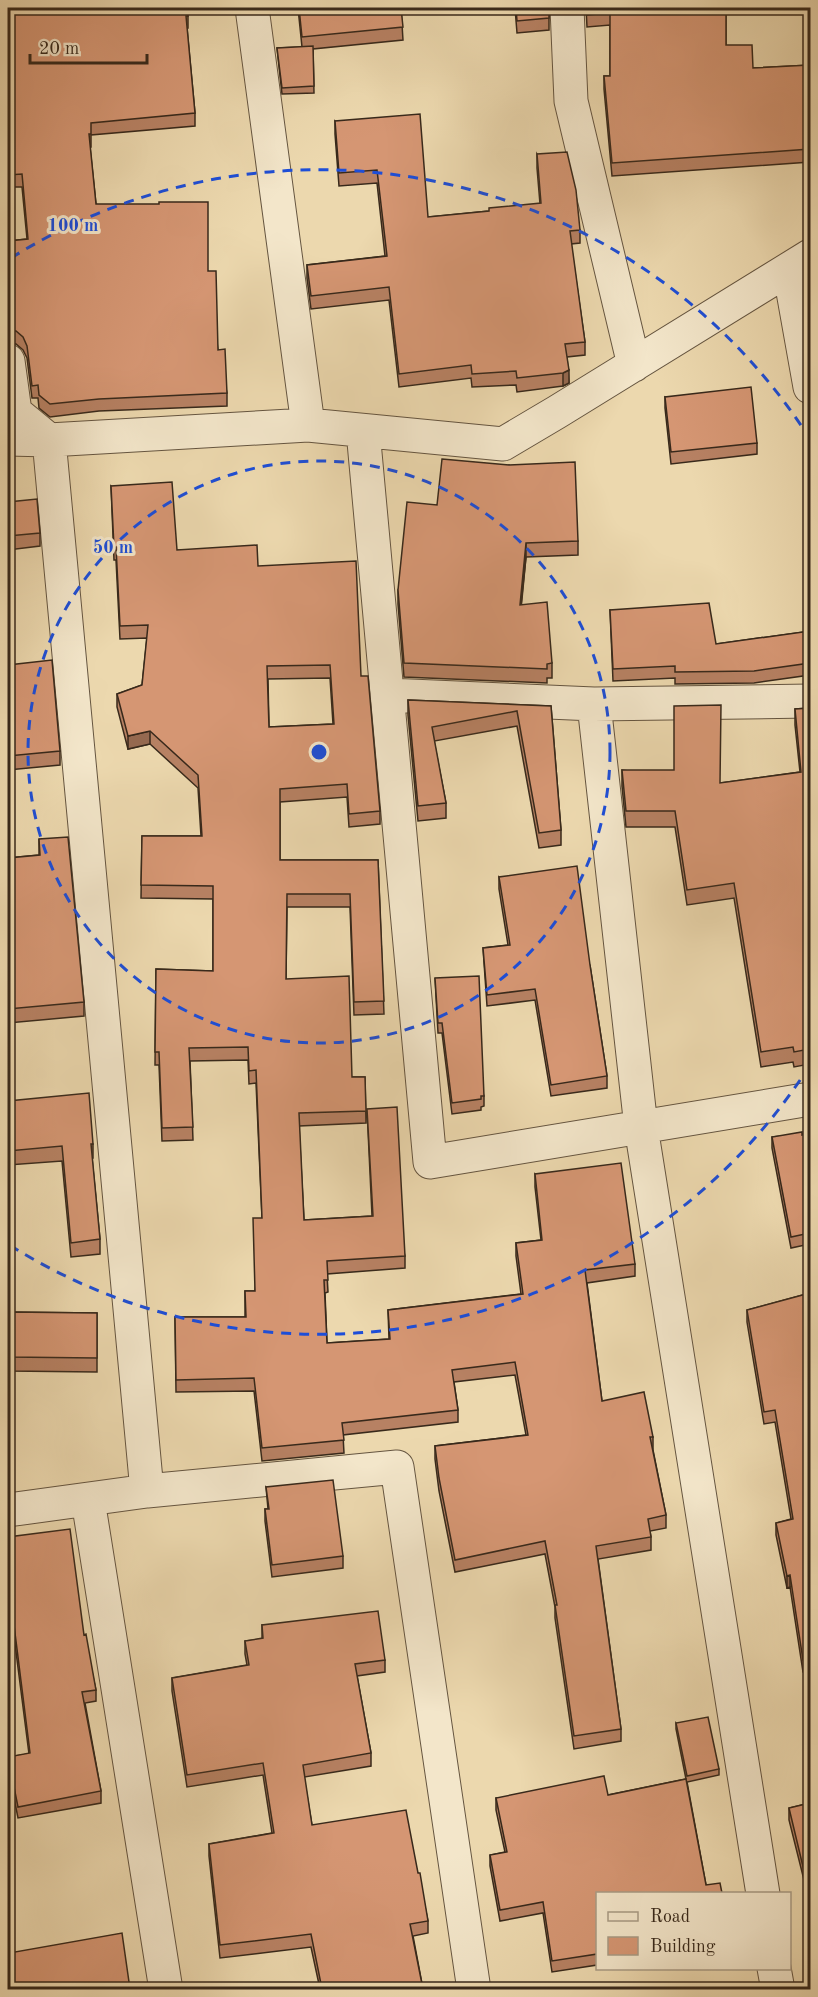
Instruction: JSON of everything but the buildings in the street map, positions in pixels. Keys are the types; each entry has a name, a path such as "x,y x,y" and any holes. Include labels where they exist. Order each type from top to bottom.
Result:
{"street":[{"path":"252,8 308,425"},
{"path":"567,8 571,101 634,365"},
{"path":"8,439 49,440 308,425 503,444 800,262 810,387"},
{"path":"8,361 15,412 49,440 147,1491"},
{"path":"363,431 430,1162 810,1099"},
{"path":"387,695 594,704 810,701"},
{"path":"594,704 641,1127 763,1892"},
{"path":"8,1510 147,1491 397,1467 474,1989"},
{"path":"88,1500 166,1989"},
{"path":"774,1970 778,1989"}]}
